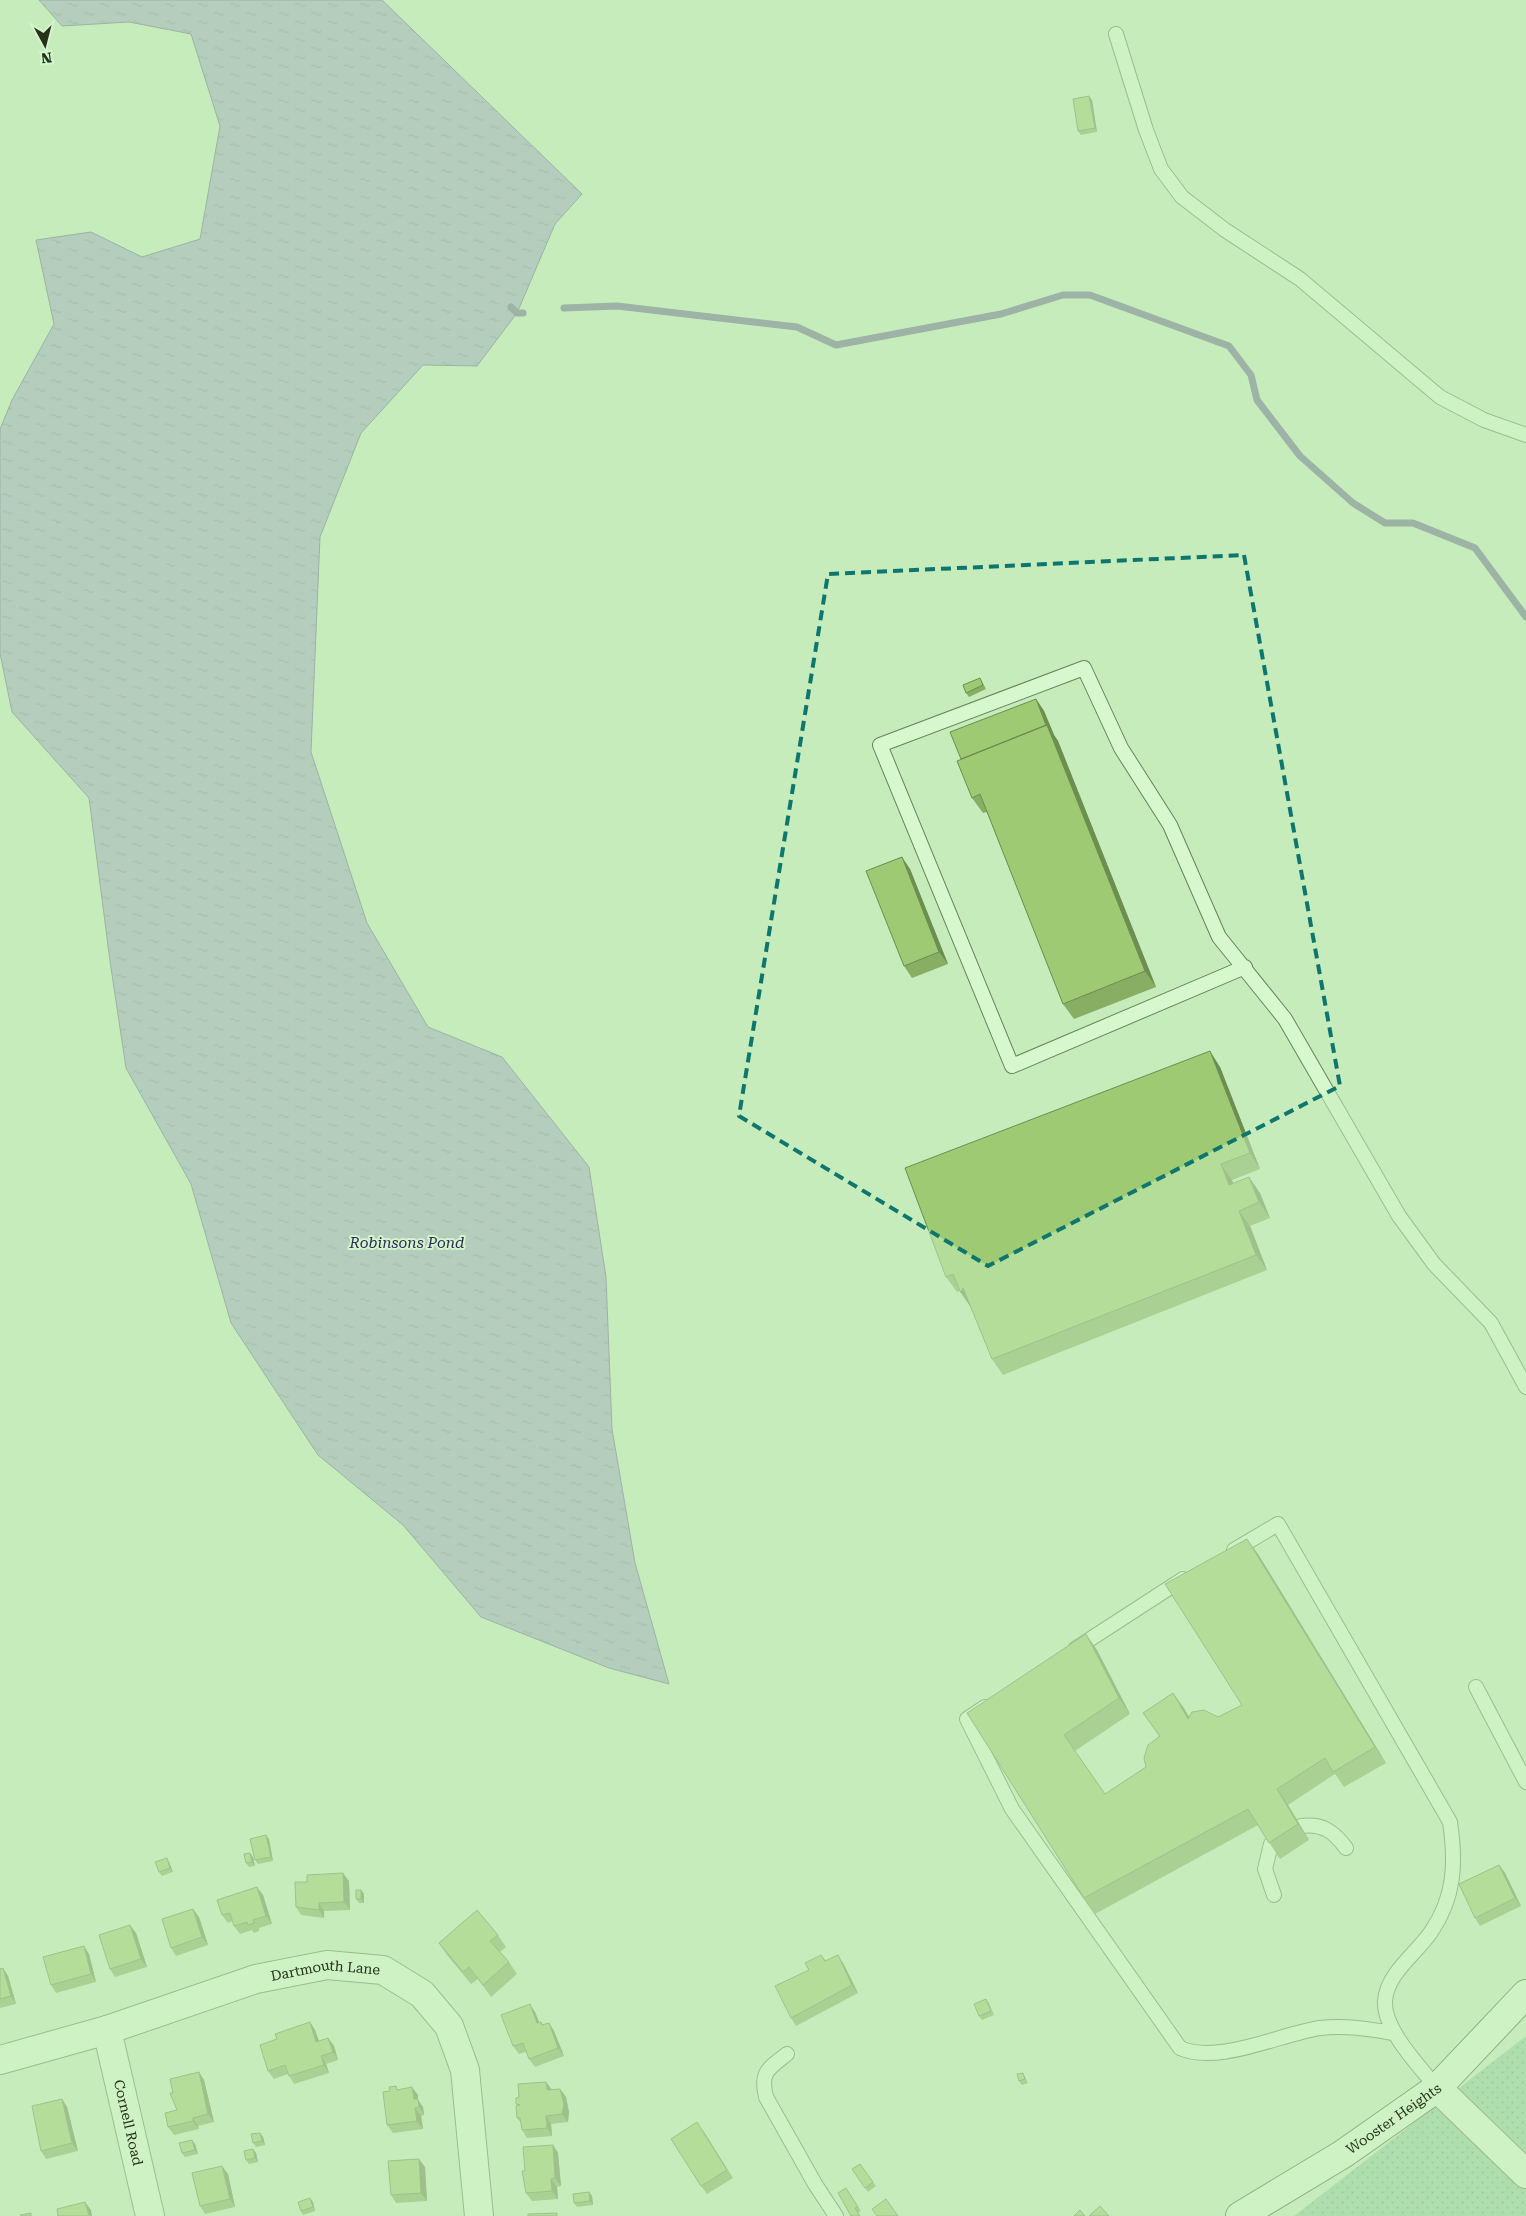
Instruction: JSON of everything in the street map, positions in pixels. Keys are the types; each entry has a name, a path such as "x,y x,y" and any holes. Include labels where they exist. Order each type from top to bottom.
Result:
{"street":[{"name":"Dartmouth Lane","path":"0,2060 107,2030 256,1978 327,1965 384,1970 422,1994 449,2026 465,2070 479,2216"},
{"name":"Wooster Heights","path":"1240,2216 1343,2154 1437,2088 1526,1994"},
{"name":"Cornell Road","path":"107,2030 150,2216"},
{"path":"1437,2088 1526,2174"}],"lane":[{"path":"1116,34 1146,130 1161,169 1182,196 1225,230 1300,279 1440,397 1484,420 1526,435"},
{"path":"1245,967 1012,1066 880,745 1084,668 1121,748 1170,824 1219,937 1245,967 1285,1019 1399,1216 1434,1264 1491,1323 1526,1387"},
{"path":"1220,1558 1278,1524 1450,1822 1454,1851 1450,1896 1431,1932 1391,1980 1385,2002 1393,2033 1437,2088"},
{"path":"1065,1655 1194,1572"},
{"path":"1476,1687 1526,1782"},
{"path":"1000,1698 967,1719 1012,1809 1180,2048 1191,2053 1224,2051 1320,2028 1351,2027 1393,2033"},
{"path":"1301,1826 1316,1824 1335,1834 1346,1848"},
{"path":"1271,1844 1265,1869 1274,1895"},
{"path":"787,2054 767,2070 763,2083 766,2097 815,2184 836,2216"}],"highlighted area":[{"path":"1244,555 1340,1086 988,1266 739,1116 828,574"}],"green space":[{"path":"1526,2036 1526,2216 1294,2216"}],"water":[{"name":"Robinsons Pond","path":"39,0 382,0 582,194 555,224 517,313 477,366 423,365 361,433 320,537 311,752 367,923 428,1027 502,1057 589,1167 606,1277 612,1429 635,1563 669,1684 609,1668 481,1617 403,1525 318,1455 231,1323 191,1184 126,1068 89,798 12,712 0,653 0,429 12,400 54,324 36,240 91,232 142,257 200,239 220,126 191,34 129,22 62,26"}],"building":[{"path":"1089,96 1095,128 1078,131 1073,99"},
{"path":"980,678 983,685 966,693 963,685"},
{"path":"1036,699 1046,725 961,759 950,732"},
{"path":"1047,725 1145,971 1063,1004 980,794 972,798 957,761"},
{"path":"902,857 939,952 904,966 866,871"},
{"path":"1210,1051 1250,1153 1221,1164 1229,1185 1249,1177 1259,1202 1239,1211 1256,1255 992,1359 963,1288 961,1293 953,1274 946,1277 905,1168"},
{"path":"1247,1539 1375,1747 1333,1772 1325,1758 1277,1789 1298,1824 1269,1843 1248,1809 1084,1898 967,1713 1086,1634 1119,1698 1064,1735 1105,1794 1146,1767 1144,1758 1148,1745 1160,1736 1143,1713 1173,1693 1188,1719 1192,1712 1204,1710 1218,1717 1242,1705 1165,1584"},
{"path":"266,1835 271,1857 255,1860 250,1839"},
{"path":"250,1853 252,1862 246,1863 244,1854"},
{"path":"167,1858 170,1868 159,1872 155,1862"},
{"path":"1499,1865 1515,1898 1475,1918 1459,1884"},
{"path":"343,1873 344,1902 319,1903 319,1910 296,1907 295,1882 307,1882 307,1875"},
{"path":"257,1887 266,1916 253,1920 254,1923 248,1925 247,1922 234,1926 230,1913 222,1915 217,1900"},
{"path":"356,1890 361,1890 361,1899 356,1899"},
{"path":"193,1909 202,1937 171,1948 162,1919"},
{"path":"477,1910 498,1935 490,1941 509,1962 483,1985 469,1967 463,1972 439,1943"},
{"path":"130,1925 141,1959 110,1969 99,1935"},
{"path":"84,1946 91,1974 51,1985 43,1957"},
{"path":"821,1955 825,1961 838,1955 852,1985 791,2018 775,1986 809,1970 805,1963"},
{"path":"3,1968 11,1996 0,1999 0,1969"},
{"path":"986,1999 991,2011 979,2016 974,2004"},
{"path":"530,2004 537,2023 541,2022 542,2025 549,2023 558,2048 529,2059 523,2043 513,2046 501,2015"},
{"path":"310,2022 316,2042 328,2038 333,2052 321,2056 324,2065 289,2076 285,2065 268,2071 260,2045 277,2039 275,2034"},
{"path":"199,2072 208,2114 193,2118 193,2121 168,2127 165,2113 177,2110 170,2093 173,2093 170,2079"},
{"path":"1023,2073 1025,2079 1019,2081 1017,2074"},
{"path":"546,2082 547,2090 560,2089 564,2104 562,2114 546,2116 547,2128 522,2130 520,2118 517,2118 516,2106 520,2105 516,2104 516,2098 519,2097 518,2084"},
{"path":"396,2086 397,2090 412,2087 414,2099 418,2099 419,2107 415,2108 417,2121 387,2125 383,2092 390,2091 389,2087"},
{"path":"62,2099 72,2143 41,2151 32,2106"},
{"path":"697,2122 727,2170 701,2186 671,2139"},
{"path":"260,2133 262,2141 253,2143 251,2134"},
{"path":"192,2140 195,2150 182,2153 179,2143"},
{"path":"553,2145 555,2178 551,2179 552,2191 526,2193 522,2171 525,2171 523,2147"},
{"path":"253,2149 255,2158 246,2160 244,2151"},
{"path":"419,2159 421,2193 391,2195 388,2161"},
{"path":"860,2164 873,2182 865,2188 852,2169"},
{"path":"222,2166 230,2199 200,2206 192,2173"},
{"path":"846,2188 858,2207 855,2208 860,2216 851,2216 838,2193"},
{"path":"589,2192 590,2201 574,2203 573,2194"},
{"path":"310,2198 313,2207 301,2211 298,2202"},
{"path":"886,2199 898,2216 877,2216 872,2209"},
{"path":"85,2202 89,2215 92,2216 58,2216 57,2209"},
{"path":"1100,2206 1109,2216 1089,2216"},
{"path":"1080,2210 1085,2216 1074,2216"},
{"path":"31,2213 31,2216 20,2215"},
{"path":"557,2213 557,2216 528,2216 528,2214"}],"waterway":[{"path":"564,308 617,306 797,327 836,345 1001,314 1063,295 1090,295 1229,346 1251,375 1257,400 1300,456 1353,503 1385,523 1413,523 1475,548 1526,617"},
{"path":"511,307 517,313 523,313"}]}
